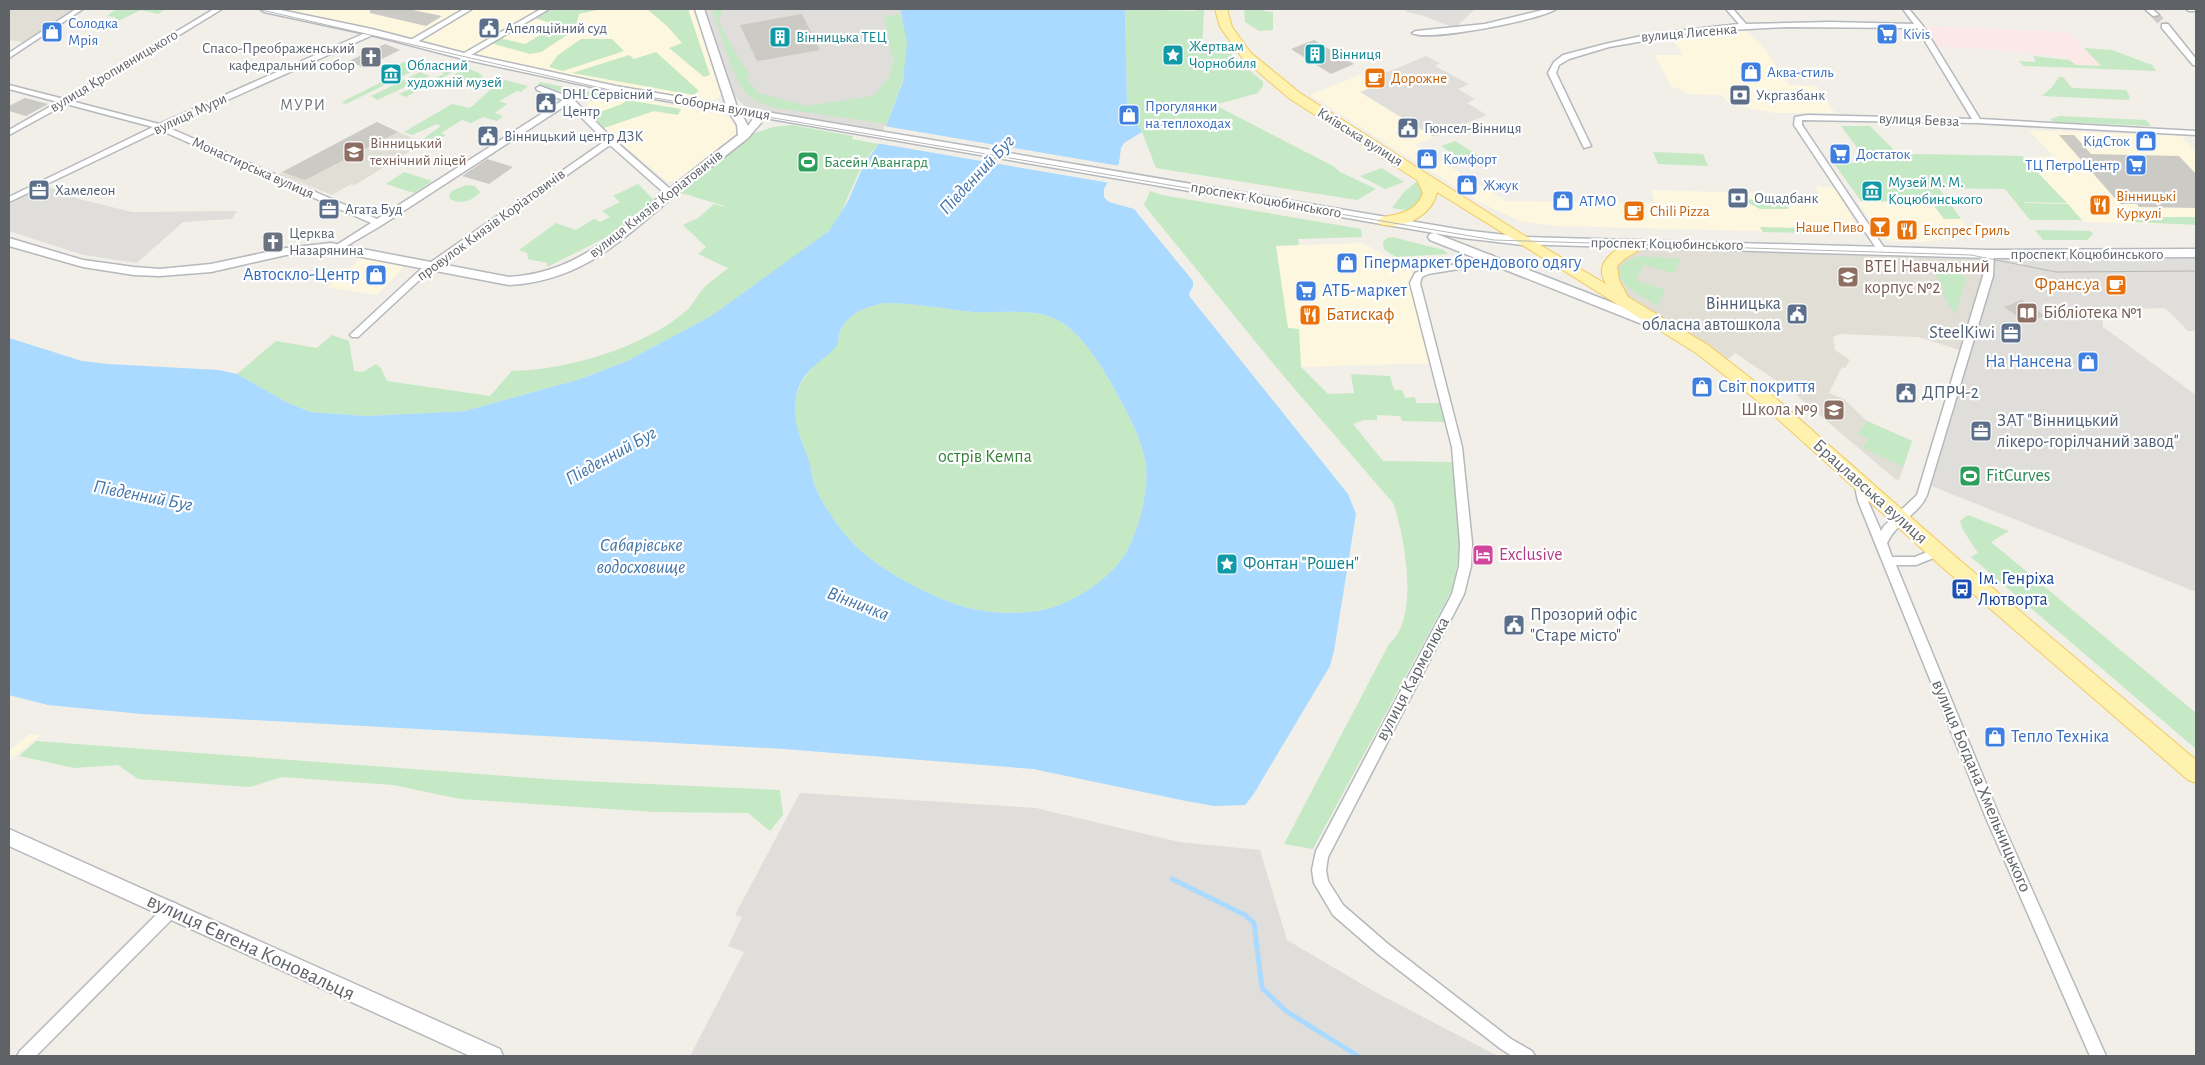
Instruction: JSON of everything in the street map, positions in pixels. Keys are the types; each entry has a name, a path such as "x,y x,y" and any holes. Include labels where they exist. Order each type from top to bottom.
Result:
{"main road":[{"name":"Київська вулиця","path":"1221,9 1226,27 1232,39 1248,56 1294,96 1523,241"},
{"path":"1385,220 1406,218 1423,208 1430,193 1423,178"},
{"name":"проспект Коцюбинського","path":"1523,241 1881,249 1990,254 2196,254"},
{"name":"Брацлавська вулиця","path":"1523,241 1702,349 1765,398 1937,552 2196,773"},
{"path":"1622,302 1608,271 1613,260 1639,244"}],"street":[{"path":"9,56 80,9"},
{"name":"вулиця Кропивницького","path":"9,133 219,9"},
{"name":"Соборна вулиця","path":"264,9 372,32 463,56 616,90 858,130"},
{"path":"411,42 468,9"},
{"path":"463,56 546,9"},
{"path":"700,9 733,109 742,125 744,136 766,127 797,120"},
{"path":"1416,33 1454,31 1490,26 1553,9"},
{"path":"1729,9 1746,28"},
{"path":"1906,9 1977,121"},
{"path":"2148,9 2155,15"},
{"path":"2189,9 2196,9"},
{"name":"вулиця Лисенка","path":"1587,146 1552,74 1553,67 1558,61 1586,50 1661,33 1825,23 1918,26"},
{"path":"2165,26 2196,63"},
{"name":"вулиця Мури","path":"9,200 160,127 372,32"},
{"path":"700,104 719,97 725,84"},
{"path":"725,84 762,114"},
{"name":"Монастирська вулиця","path":"9,87 160,127 379,223"},
{"path":"540,88 569,100 610,141 666,190 673,192"},
{"path":"338,248 569,100"},
{"name":"вулиця Князів Коріатовичів","path":"9,242 130,272 168,273 209,268 311,248 338,248 509,281 524,281 565,270 592,255 744,136 762,114"},
{"name":"вулиця Бевза","path":"1881,249 1798,125 1798,119 1807,117 1977,121 2196,133"},
{"name":"проспект Коцюбинського","path":"858,130 1494,239 1523,241"},
{"name":"провулок Князів Коріатовичів","path":"355,335 431,266 610,141"},
{"path":"1385,220 1492,258 1668,329"},
{"path":"1882,543 1888,529 1922,496 1986,284 1990,254"},
{"name":"вулиця Кармелюка","path":"1492,258 1483,262 1426,272 1418,275 1415,283 1457,447 1462,488 1466,566 1458,594 1321,856 1319,870 1321,883 1338,910 1383,949 1506,1044 1527,1056"},
{"name":"вулиця Богдана Хмельницького","path":"1859,482 1862,501 1890,561 1992,818 2098,1056"},
{"path":"1890,561 1916,560 1937,552"},
{"name":"вулиця Євгена Коновальця","path":"9,837 172,909 343,990 493,1056"},
{"path":"25,1056 172,909"}],"shaded area":[{"path":"9,9 75,9 23,42 9,40"},
{"path":"264,9 700,9 725,86 719,97 706,103 616,89 372,32"},
{"path":"700,9 900,9 902,22 886,135 750,111 735,97 727,85"},
{"path":"1408,9 1475,9 1455,28 1421,15 1405,12"},
{"path":"1923,26 2068,32 2101,66 2076,65 2064,57 1988,49 1937,47"},
{"path":"1745,29 1763,47 1789,85 1817,86 1835,113 1774,113 1738,106 1727,102 1722,95 1685,94 1681,89 1672,87 1654,55 1683,55 1670,34"},
{"path":"1426,56 1440,63 1435,66 1469,84 1458,89 1475,99 1467,103 1487,115 1434,137 1360,92 1387,81 1378,76"},
{"path":"1373,73 1388,81 1361,93 1434,137 1415,145 1506,201 1655,203 1651,190 1820,195 1815,186 1835,188 1861,234 1559,226 1523,222 1481,203 1310,95 1357,76"},
{"path":"613,95 724,114 735,122 737,133 681,179 668,182 601,127 586,110 589,107 587,103 604,96"},
{"path":"377,122 423,143 355,185 351,184 332,195 279,174"},
{"path":"2029,130 2182,136 2196,153 2196,225 2084,222 2030,165 2042,164 2035,157 2053,156"},
{"path":"44,185 79,199 132,212 237,211 232,219 183,222 137,263 80,254 9,231 9,202"},
{"path":"1858,202 1948,202 1971,233 1946,237 1948,239 1921,242 1891,241 1882,238"},
{"path":"1363,243 1418,275 1436,363 1301,367 1299,329 1288,328 1275,246"},
{"path":"1639,244 1990,254 1966,352 1918,337 1840,334 1833,337 1835,350 1850,360 1845,368 1842,367 1829,393 1844,399 1867,421 1912,441 1899,480 1895,479 1789,389 1735,353 1722,364 1622,302 1609,265"},
{"path":"2196,252 2196,331 2188,331 2165,308 2102,310 2103,327 2196,395 2196,592 1929,485 1992,253"},
{"path":"362,257 403,265 400,271 377,295 328,287"},
{"path":"30,734 41,735 9,761 9,751"},
{"path":"800,793 1036,808 1179,842 1260,850 1287,940 1377,993 1498,1056 690,1056 744,952 728,946 742,917 735,915"}],"green space":[{"path":"116,9 164,10 158,14 141,10 120,20 107,16"},
{"path":"545,9 602,9 579,14 575,30 541,52 530,54 487,42 496,37 525,44 557,25 531,17"},
{"path":"647,9 688,9 710,75 704,77 669,48 682,43 667,26"},
{"path":"712,9 723,9 719,21 723,31 750,76 747,78 758,93 807,106 873,96 889,77 895,58 890,57 891,51 884,18 900,13 907,36 907,58 899,93 887,124 777,108 752,98 746,93 736,76"},
{"path":"1125,9 1192,11 1204,9 1202,51 1231,54 1263,82 1263,86 1258,93 1215,105 1333,166 1340,172 1376,189 1357,200 1156,168 1142,132 1127,104"},
{"path":"1244,9 1264,9 1264,11 1273,12 1273,30 1259,31 1245,22"},
{"path":"581,39 612,39 624,51 563,71 549,67 558,55"},
{"path":"2084,48 2112,50 2152,65 2156,71 2024,66 2019,61 2036,62 2033,56 2069,60 2076,65 2101,66"},
{"path":"656,52 699,91 693,95 572,73 629,55 634,59"},
{"path":"404,62 419,68 346,104 342,102 397,74 388,70"},
{"path":"453,63 464,66 406,97 399,94 444,74 441,71"},
{"path":"465,67 481,74 485,83 481,87 454,75"},
{"path":"420,72 429,76 377,100 371,96"},
{"path":"2059,77 2063,77 2072,88 2126,90 2130,97 2129,100 2042,96 2053,86"},
{"path":"505,80 528,86 521,92 517,91 499,101 507,104 495,113 503,116 497,121 483,117 471,123 462,120 441,133 446,135 430,145 423,143 423,139 441,126 437,124 412,135 404,132 452,104 470,108 491,89"},
{"path":"540,82 608,96 591,101 588,97 570,96 565,92 537,85"},
{"path":"627,100 681,109 678,115 654,111 604,128 592,115 622,104"},
{"path":"2060,116 2146,120 2151,126 2054,122 2050,119"},
{"path":"792,125 853,136 852,139 879,144 869,155 859,172 839,217 822,237 711,316 627,361 580,379 465,411 366,416 311,412 288,403 237,374 276,341 317,348 332,335 349,341 354,371 363,372 376,364 381,368 387,381 490,396 512,371 534,370 580,361 627,346 648,336 686,311 705,287 728,268 698,254 706,247 683,225 698,218 714,204 725,206 678,192 747,136 773,127"},
{"path":"1841,126 1870,126 1901,157 1916,154 2022,156 2067,203 2024,202 2037,218 2025,203 2068,204 2082,220 2030,220 2005,189 1939,188 1961,219 1944,219 1931,202 1861,201 1835,165 1867,161"},
{"path":"1455,141 1482,158 1468,164 1441,146"},
{"path":"1653,152 1703,154 1708,166 1658,164"},
{"path":"1382,168 1404,182 1385,189 1360,176"},
{"path":"404,172 432,181 414,193 386,184"},
{"path":"1416,182 1422,187 1422,194 1420,200 1411,211 1392,208 1404,192"},
{"path":"638,184 654,200 607,237 547,267 547,263 528,259 527,253 519,250 556,223 576,230 594,219 600,222 610,217 602,211 620,202 613,196"},
{"path":"466,185 475,186 480,192 474,198 462,202 450,199 449,196 452,191"},
{"path":"1150,191 1162,195 1361,229 1362,237 1298,239 1299,245 1276,246 1288,328 1299,329 1301,367 1328,394 1354,393 1351,374 1390,376 1394,390 1402,390 1405,398 1415,397 1416,403 1440,403 1446,422 1402,421 1400,416 1377,415 1377,420 1364,420 1353,424 1383,461 1454,462 1459,525 1458,557 1453,588 1313,849 1284,844 1389,644 1399,632 1404,616 1407,597 1407,576 1398,518 1393,503 1281,373 1144,205"},
{"path":"1741,199 1791,201 1793,204 1787,209 1760,209"},
{"path":"2130,217 2196,217 2196,225 2131,222"},
{"path":"1760,227 1835,229 1850,234 1763,232"},
{"path":"2035,230 2090,231 2093,234 2087,240 2043,240"},
{"path":"1392,237 1444,250 1448,254 1396,257 1384,249 1383,242 1387,238"},
{"path":"1639,256 1681,259 1675,272 1643,265 1636,280 1665,290 1658,306 1631,290 1619,276 1619,269 1625,262"},
{"path":"1931,267 1955,271 1960,273 1966,280 1955,315 1941,291 1945,291"},
{"name":"острів Кемпа","path":"884,303 973,312 1029,312 1051,317 1069,327 1101,366 1132,422 1141,444 1146,465 1146,487 1138,524 1129,547 1117,565 1090,589 1058,606 1037,611 991,612 968,608 928,593 881,566 854,545 833,518 814,485 809,462 795,421 794,405 798,391 807,374 825,355 834,349 846,321 863,309"},
{"path":"1867,421 1912,441 1903,467 1863,448 1869,439 1857,434"},
{"path":"1968,515 2009,531 1991,542 2196,713 2196,749 1971,557 1978,553 1963,530 1960,521"},
{"path":"36,741 560,780 780,790 783,815 770,831 748,813 654,812 460,799 393,785 282,777 250,787 138,779 118,765 74,768 19,756"}],"water":[{"name":"Сабарівське водосховище","path":"900,9 1125,9 1127,104 1142,132 1124,143 1121,148 1119,163 1104,189 1104,197 1109,202 1134,209 1193,281 1189,294 1190,297 1348,494 1356,514 1330,666 1253,795 1245,805 1214,806 1033,769 784,749 142,714 48,705 9,695 9,338 82,361 219,370 237,374 288,403 311,412 366,416 465,411 580,379 627,361 711,316 829,231 848,201 865,162 886,135 887,124 903,81 907,42","holes":["884,303 973,312 1029,312 1051,317 1069,327 1083,341 1095,358 1116,392 1137,433 1146,465 1146,487 1138,524 1129,547 1117,565 1090,589 1057,606 1037,611 1002,613 968,608 928,593 896,576 854,545 833,518 814,484 798,430 795,411 797,392 808,372 836,347 842,327 851,316 870,307"]}],"pier":[{"path":"884,126 1120,166 1110,183 876,143 883,134"}],"building":[{"path":"370,9 408,9 442,16 426,26 370,13"},
{"name":"Вінницька ТЕЦ","path":"802,14 820,50 757,61 740,25"},
{"name":"Вінниця","path":"1314,40 1354,64 1331,74 1291,49"},
{"name":"Спасо-Преображенський кафедральний собор","path":"385,44 400,50 364,68 349,61"},
{"path":"25,98 48,104 26,116 9,111 9,106"},
{"name":"Вінницький технічний ліцей","path":"377,122 398,132 305,180 282,172"},
{"name":"ТЦ ПетроЦентр","path":"2059,135 2074,135 2091,154 2179,156 2196,174 2196,208 2139,207 2137,204 2120,204"},
{"path":"487,159 513,167 489,184 462,176"},
{"name":"Бібліотека №1","path":"2022,300 2045,316 2026,322 2004,307"}],"waterway":[{"name":"Вінничка","path":"1172,879 1245,915 1254,923 1262,988 1286,1011 1358,1056"}],"tunnel":[{"path":"2155,15 2165,26"}],"tram line":[{"path":"257,9 614,91 1494,240 1971,255 2056,272 2196,271"}],"place":[{"name":"Апеляційний суд","path":"489,28"},
{"name":"Солодка Мрія","path":"52,32"},
{"name":"Kivis","path":"1887,34"},
{"name":"Вінницька ТЕЦ","path":"780,37"},
{"name":"Вінниця","path":"1315,54"},
{"name":"Жертвам Чорнобиля","path":"1173,55"},
{"name":"Спасо-Преображенський кафедральний собор","path":"371,57"},
{"name":"Аква-стиль","path":"1751,72"},
{"name":"Обласний художній музей","path":"391,74"},
{"name":"Дорожне","path":"1375,78"},
{"name":"Укргазбанк","path":"1740,95"},
{"name":"DHL Сервісний Центр","path":"546,103"},
{"name":"Прогулянки на теплоходах","path":"1129,115"},
{"name":"Гюнсел-Вінниця","path":"1408,128"},
{"name":"Вінницький центр ДЗК","path":"488,136"},
{"name":"КідСток","path":"2146,141"},
{"name":"Вінницький технічний ліцей","path":"354,152"},
{"name":"Достаток","path":"1840,154"},
{"name":"Комфорт","path":"1427,159"},
{"name":"Басейн Авангард","path":"808,162"},
{"name":"ТЦ ПетроЦентр","path":"2136,165"},
{"name":"Жжук","path":"1467,185"},
{"name":"Хамелеон","path":"39,190"},
{"name":"Музей М. М. Коцюбинського","path":"1872,191"},
{"name":"Ощадбанк","path":"1738,198"},
{"name":"АТМО","path":"1563,201"},
{"name":"Вінницькі Куркулі","path":"2100,205"},
{"name":"Агата Буд","path":"329,209"},
{"name":"Chili Pizza","path":"1634,211"},
{"name":"Наше Пиво","path":"1880,227"},
{"name":"Експрес Гриль","path":"1907,230"},
{"name":"Церква Назарянина","path":"273,242"},
{"name":"Гіпермаркет брендового одягу","path":"1347,263"},
{"name":"Автоскло-Центр","path":"376,275"},
{"name":"ВТЕІ Навчальний корпус №2","path":"1848,277"},
{"name":"Франс.уа","path":"2116,285"},
{"name":"АТБ-маркет","path":"1306,291"},
{"name":"Бібліотека №1","path":"2027,313"},
{"name":"Вінницька обласна автошкола","path":"1797,314"},
{"name":"Батискаф","path":"1310,315"},
{"name":"SteelKiwi","path":"2011,333"},
{"name":"На Нансена","path":"2088,362"},
{"name":"Світ покриття","path":"1702,387"},
{"name":"ДПРЧ-2","path":"1906,393"},
{"name":"Школа №9","path":"1834,410"},
{"name":"ЗАТ \"Вінницький лікеро-горілчаний завод\"","path":"1981,431"},
{"name":"FitCurves","path":"1970,476"},
{"name":"Exclusive","path":"1483,555"},
{"name":"Фонтан \"Рошен\"","path":"1227,564"},
{"name":"Ім. Генріха Лютворта","path":"1962,589"},
{"name":"Прозорий офіс \"Старе місто\"","path":"1514,625"},
{"name":"Тепло Техніка","path":"1995,737"}],"district":[{"name":"МУРИ","path":"303,105"}],"water label":[{"name":"Південний Буг","path":"977,175"},
{"name":"Південний Буг","path":"611,456"},
{"name":"Південний Буг","path":"143,496"}]}
